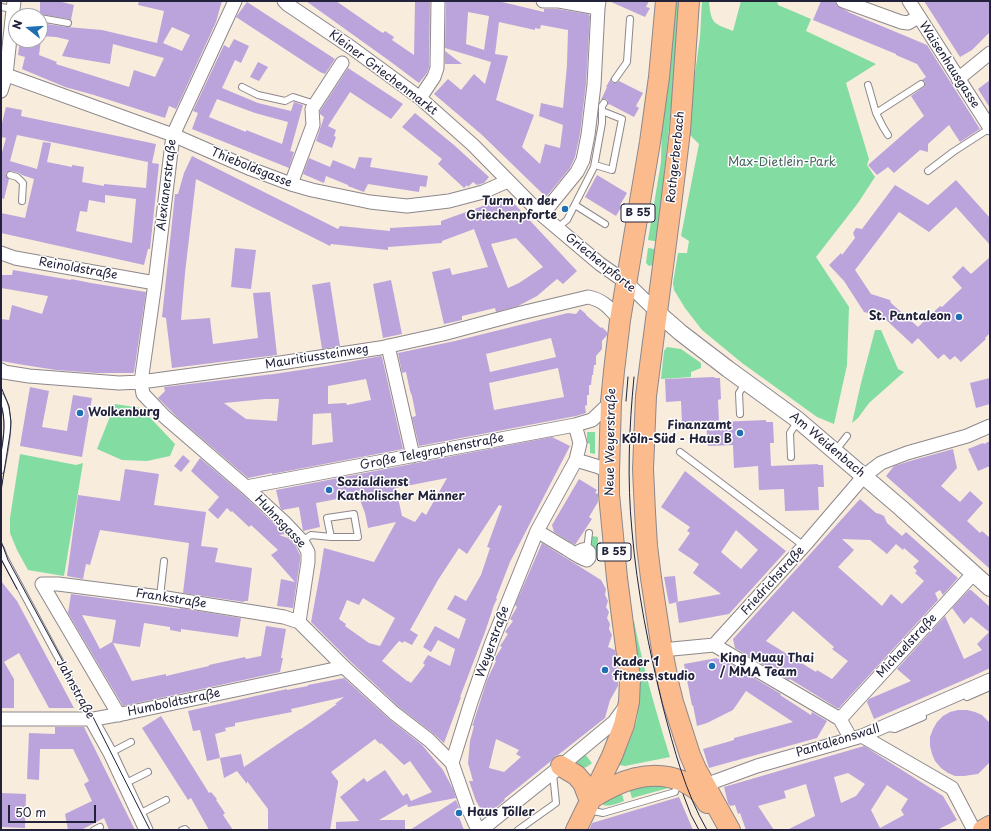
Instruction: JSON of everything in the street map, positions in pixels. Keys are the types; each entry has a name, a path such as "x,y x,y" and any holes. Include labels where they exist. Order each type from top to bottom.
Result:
{"main road":[{"name":"B 55","path":"627,283 658,84 666,1"},
{"name":"Rothgerberbach","path":"657,312 680,131 689,1"},
{"name":"Neue Weyerstraße","path":"576,830 612,756 624,725 629,702 630,678 617,578 609,494 611,402 620,320 627,283"},
{"name":"B 55","path":"657,312 646,396 643,469 647,546 651,578 662,650 673,702 690,755 705,786 730,829"},
{"path":"557,769 576,775 583,783 589,803 606,788 634,778 659,775 678,780 700,792 713,812 730,829"},
{"path":"983,830 990,826"}],"street":[{"name":"Alexianerstraße","path":"141,382 173,135 235,1"},
{"path":"420,98 434,77 437,68 438,1"},
{"path":"542,215 577,172 582,160 588,135 594,85 598,4 543,1"},
{"path":"843,1 900,22 908,23 918,17"},
{"name":"Waisenhausgasse","path":"909,1 947,68 958,79 990,128"},
{"name":"Kleiner Griechenmarkt","path":"283,2 352,48 420,98 473,145 542,215"},
{"path":"1,91 8,38"},
{"path":"958,79 990,53"},
{"path":"291,184 313,125 312,109 342,63"},
{"name":"Thieboldsgasse","path":"3,74 173,135 251,169 312,190 370,202 407,206 449,201 483,192 508,181"},
{"name":"Griechenpforte","path":"542,215 600,264 627,283 657,312"},
{"name":"Reinoldstraße","path":"1,253 14,258 155,283"},
{"name":"Mauritiussteinweg","path":"1,370 4,372 29,376 119,383 141,382 280,363 388,346 443,334 588,297 595,298 602,302 620,320"},
{"name":"Am Weidenbach","path":"657,312 681,333 798,420 864,476 990,588"},
{"path":"388,346 413,456"},
{"name":"Huhnsgasse","path":"141,382 143,394 165,417 246,487 302,541 308,552 308,562 299,622"},
{"name":"Große Telegraphenstraße","path":"246,487 575,425 592,420 611,402"},
{"name":"Weyerstraße","path":"452,763 492,642 537,531 576,460 580,443 575,425"},
{"name":"Friedrichstraße","path":"714,645 804,546 864,476 881,463 967,436 990,426"},
{"path":"576,460 609,471"},
{"path":"537,531 584,559 587,560 590,557"},
{"name":"Michaelstraße","path":"840,719 973,574"},
{"name":"Frankstraße","path":"42,584 58,584 160,597 284,617 299,622"},
{"name":"Jahnstraße","path":"42,584 119,715"},
{"path":"299,622 344,667 394,713 428,740 452,763 468,806 479,830 614,722 629,702"},
{"path":"662,650 714,645 840,719 857,737 952,788 974,830"},
{"name":"Humboldtstraße","path":"1,719 91,719 119,715 344,667"},
{"name":"Pantaleonswall","path":"705,786 756,766 857,737 884,727 990,680"},
{"name":"Jahnstraße","path":"91,719 110,753 146,830"}],"lane":[{"path":"48,19 68,23"},
{"path":"615,79 627,62 630,19"},
{"path":"876,113 922,84"},
{"path":"868,85 876,113 888,136"},
{"path":"242,87 258,95 285,101 293,97 315,104"},
{"path":"557,228 567,220 595,165 602,123 602,106 604,103"},
{"path":"595,165 612,170 622,119 602,111"},
{"path":"928,171 953,152 990,128"},
{"path":"10,175 16,177 23,183 22,201"},
{"path":"574,204 605,224"},
{"path":"740,414 739,393 746,382"},
{"path":"1,397 7,410 7,432 1,470"},
{"path":"791,457 790,433 798,420"},
{"path":"835,451 847,436"},
{"path":"680,452 804,546"},
{"path":"302,541 311,535 331,537 358,537 354,514 327,518 331,537"},
{"path":"589,533 590,557"},
{"name":"Jahnstraße","path":"1,549 91,719"},
{"path":"160,597 164,561"},
{"path":"967,697 990,687"},
{"path":"884,727 895,729 923,717"},
{"path":"110,753 131,742"},
{"path":"518,830 556,804 557,769"},
{"path":"124,784 148,772"},
{"path":"139,814 166,800"},
{"path":"182,830 186,830"}],"green space":[{"path":"674,1 679,1 677,54 665,165 660,242 648,240 661,162 662,123"},
{"name":"Max-Dietlein-Park","path":"702,1 709,1 714,22 733,31 741,1 777,1 778,5 811,19 806,31 876,64 846,83 869,159 867,165 875,177 858,203 816,257 849,307 847,365 834,424 817,417 742,363 702,330 685,308 674,290 673,283 678,253 687,253 689,241 681,236 699,144 687,132 700,37"},
{"path":"648,248 660,250 655,264 649,266 646,263"},
{"path":"875,330 881,330 898,369 904,372 869,403 858,418 852,423 861,383"},
{"path":"667,347 681,349 701,363 701,368 691,372 691,377 661,379 664,351"},
{"path":"115,404 141,408 175,444 170,456 147,461 122,460 97,449"},
{"path":"587,432 595,432 595,454 590,453 590,444 587,443"},
{"path":"20,454 76,465 83,463 64,576 28,570 10,533 10,518"},
{"path":"592,536 598,537 598,556 592,547"},
{"path":"634,621 650,689 670,757 625,766 619,765 636,723 640,685"},
{"path":"584,753 592,763 582,768 575,760"},
{"path":"650,782 672,787 632,798 629,788"},
{"path":"621,791 624,801 611,805 603,805 605,802"}],"building":[{"path":"40,1 58,1 74,5 71,20 48,15 48,8 40,8"},
{"path":"139,1 222,1 216,22 178,105 176,109 169,106 165,118 65,87 22,69 25,57 18,55 19,48 40,48 39,55 57,62 56,64 129,87 134,70 155,77 164,58 113,44 110,64 62,56 69,40 48,36 48,24 102,30 157,43 164,11 138,5","holes":["172,27 190,35 182,51 163,43"]},
{"path":"306,1 336,1 378,30 383,33 385,31 394,37 392,40 414,55 415,1 430,1 429,67 427,73 419,83"},
{"path":"446,1 502,1 544,12 544,9 558,9 588,14 590,16 586,84 580,134 575,157 570,168 546,197 481,134 434,94 448,79 461,90 474,74 485,84 491,62 445,48","holes":["468,12 489,16 484,50 466,44","499,22 535,30 535,28 540,29 541,25 568,30 567,65 563,108 541,103 539,116 563,125 560,148 545,144 540,164 522,147 534,115 496,100 508,56 495,54"]},
{"path":"609,1 649,1 646,7 650,8 645,17"},
{"path":"821,1 835,1 837,6 848,12 927,45 980,129 960,142 949,125 928,144 928,152 920,150 894,173 888,167 877,175 868,165 924,116 911,96 925,86 925,82 922,80 926,77 917,64 813,20"},
{"path":"924,1 990,1 990,32 972,50 960,57"},
{"path":"247,2 335,59 325,74 236,17"},
{"path":"234,39 249,46 241,63 235,60 222,88 258,103 291,111 294,102 303,105 290,152 294,152 289,168 192,129 198,113 193,111 224,45 229,48","holes":["217,99 255,113 288,122 282,144 246,130 246,132 209,117"]},
{"path":"445,51 462,64 445,64"},
{"path":"258,62 268,67 259,81 250,77"},
{"path":"348,68 403,104 391,119 350,92 328,126 336,130 334,136 336,137 332,148 316,141 324,117 320,114 320,111"},
{"path":"611,78 613,83 617,83 619,81 643,93 636,106 639,108 634,117 609,104 608,105 608,101 606,99 601,100"},
{"path":"990,80 990,108 978,89"},
{"path":"6,107 22,110 21,116 156,144 152,163 159,164 150,249 148,249 144,265 1,233 1,213 25,218 34,179 19,173 11,171 7,172 6,176 9,179 4,199 1,198 1,156 6,138 1,137 1,127","holes":["17,135 148,162 146,188 104,184 104,186 82,182 84,167 72,165 72,167 47,162 51,143 43,142 37,169 10,161","105,195 136,199 132,243 76,231 80,211 87,212 89,200 105,203"]},
{"path":"415,113 454,145 489,177 484,183 477,185 473,182 468,187 467,185 464,188 438,164 442,159 402,127"},
{"path":"192,156 338,229 340,226 390,231 390,228 441,225 441,221 508,197 577,271 563,284 557,279 537,296 518,306 496,312 495,308 462,316 462,320 444,324 432,272 450,268 452,275 488,267 474,229 442,241 442,243 388,247 388,250 331,244 330,246 196,179 181,320 210,318 213,344 258,338 253,293 270,292 277,355 172,368 166,318 162,317 175,194 178,194 184,173","holes":["516,238 543,267 519,283 508,288 491,244"]},
{"path":"359,157 372,158 370,167 428,176 426,187 420,186 419,192 368,184 364,192 326,176 324,183 303,174 309,158 330,167 333,160 355,169"},
{"path":"597,175 627,193 616,216 585,197"},
{"path":"956,180 990,218 990,245 956,207 929,232 899,212 855,270 871,294 890,300 891,303 918,327 962,288 952,277 963,266 971,274 990,257 990,333 985,338 986,339 961,362 955,356 950,360 944,354 938,359 918,338 912,344 883,317 864,312 844,281 829,265 841,253 842,255 855,238 853,233 856,228 862,229 895,185 928,205"},
{"path":"235,248 256,250 251,289 231,287"},
{"path":"13,270 146,292 134,372 96,373 56,370 1,361 1,319 9,320 12,305 42,314 48,296 1,288 1,275 12,275"},
{"path":"391,280 402,334 383,338 373,284"},
{"path":"330,282 340,346 322,349 312,285"},
{"path":"580,309 607,332 607,335 602,341 602,349 596,356 596,365 594,365 591,385 589,385 589,395 587,395 587,405 585,406 586,413 419,446 412,417 416,416 412,396 406,372 402,373 398,353 455,341 568,313 576,314","holes":["551,338 556,357 490,372 486,354","558,368 564,397 494,410 489,383"]},
{"path":"382,357 403,449 248,478 178,418 158,398 165,391 164,387 327,366","holes":["366,379 371,400 347,405 346,403 328,404 328,386","279,399 277,421 246,419 224,403","331,413 333,442 312,445 313,414"]},
{"path":"720,378 721,399 718,400 719,422 766,420 766,422 773,422 774,443 770,443 771,466 823,465 824,487 818,487 819,510 785,511 784,489 759,490 758,466 734,468 733,445 708,446 706,423 682,424 681,401 666,402 665,379"},
{"path":"990,378 990,404 976,408 970,383"},
{"name":"Wolkenburg","path":"30,387 49,391 42,427 67,431 73,395 92,398 82,457 20,446"},
{"path":"552,437 570,446 510,562 444,743 399,707 311,622 324,548 374,562 396,522 368,528 365,513 358,495 316,503 320,527 303,531 299,507 282,510 276,490","holes":["447,478 426,515 422,512 415,522 402,516 396,488","499,505 502,506 487,547 490,548 481,575 466,601 455,595 447,609 466,619 459,639 435,626 423,647 431,652 438,640 455,649 450,666 428,655 423,663 425,665 411,683 382,661 399,641 403,643 404,641 412,645 418,635 410,630 438,580 459,548 467,554","363,598 395,618 380,646 369,643 345,626 346,624 339,619 347,600 359,605"]},
{"path":"990,441 990,466 978,471 968,449"},
{"path":"953,449 957,468 941,486 960,502 970,491 983,503 967,521 980,533 982,531 990,538 990,569 886,476 894,466"},
{"path":"183,455 190,461 181,472 174,466"},
{"path":"200,458 241,493 285,534 279,535 288,538 295,545 300,555 300,561 293,608 277,606 281,579 295,582 271,555 278,550 251,525 249,527 227,508 218,519 208,510 219,497 191,471"},
{"path":"125,469 159,474 154,505 206,512 201,546 218,548 215,562 252,568 248,601 244,602 183,593 189,543 100,530 90,565 86,564 83,579 67,576 78,495 120,501"},
{"path":"685,471 786,551 729,614 679,623 676,602 721,594 693,573 699,564 678,550 690,533 687,531 690,527 661,507","holes":["736,530 758,550 741,569 721,552"]},
{"path":"579,479 597,490 595,493 598,494 598,502 589,517 592,519 575,545 554,532 552,525"},
{"path":"860,499 876,513 884,516 887,523 902,536 906,532 958,578 943,595 940,590 935,593 938,600 839,708 735,648 733,639","holes":["842,539 870,540 887,554 896,544 903,550 904,548 919,561 913,567 917,571 915,573 924,581 902,604 891,594 882,606 838,567 854,550","793,611 834,647 832,649 848,661 832,679 817,670 816,672 766,641"]},
{"path":"542,543 601,580 606,589 605,595 608,601 606,607 609,612 607,618 612,635 608,647 615,650 616,657 613,661 616,663 617,669 612,679 618,682 618,686 610,700 605,718 555,756 488,814 483,813 476,801 469,781 473,781 468,763 470,741 474,726 472,725 487,680 496,661 494,660 502,647 500,646 508,634 505,632 513,621 510,619 517,607 515,605","holes":["496,739 519,750 516,754 521,757 504,772 489,768"]},
{"path":"675,576 678,602 669,604 664,577"},
{"path":"1,581 17,601 74,708 49,708 19,653 4,662 14,679 14,708 1,708"},
{"path":"969,590 971,590 990,607 990,668 874,719 867,702 869,699 911,681 897,669 945,616 964,659 982,650 977,644 989,632 971,617 964,624 952,608"},
{"path":"71,594 180,608 241,618 238,637 181,629 181,632 170,630 170,627 144,623 140,647 113,643 132,681 166,674 166,676 245,657 246,659 261,656 266,626 286,629 280,672 123,706 68,613","holes":["82,615 116,620 112,643 100,649"]},
{"path":"721,658 781,694 780,695 811,715 812,712 827,721 817,738 709,768 703,749 734,740 734,738 793,722 746,691 733,710 707,723 697,726 684,664"},
{"path":"344,678 389,719 422,745 443,770 456,798 408,807 407,804 379,820 405,820 405,830 336,830 336,822 359,821 340,797 364,778 367,782 385,770 403,796 407,793 411,801 432,792 410,761 404,765 375,739 331,772 338,783 330,830 268,830 268,809 247,781 247,784 237,771 224,778 220,758 207,761 200,730 193,731 188,711","holes":["344,697 335,704 337,704 244,767 241,754 220,758 215,734 226,731 225,728 235,726 235,723 292,712 291,709"]},
{"path":"958,710 975,712 982,715 990,723 990,762 978,774 955,776 948,773 935,761 932,754 930,737 937,722 950,712"},
{"path":"161,716 209,793 211,792 217,799 216,800 225,813 223,815 233,830 209,830 191,798 188,800 142,728"},
{"path":"55,727 84,727 135,830 109,830 104,818 81,830 68,830 65,814 92,801 84,784 89,781 73,749 40,749 39,780 27,779 29,733 55,734"},
{"path":"864,746 943,796 957,820 937,830 787,830 815,816 806,784 784,791 786,798 758,806 774,830 746,830 740,813 738,814 735,805 730,806 728,803 724,787","holes":["848,773 865,784 856,796 841,803 834,777","887,785 908,799 901,810 904,815 880,828 871,810"]},
{"path":"1,793 26,794 25,828 1,827"},
{"path":"679,797 693,830 589,830 592,823"},
{"path":"456,800 462,815 459,817 464,830 410,830"}],"tram line":[{"path":"626,401 628,377"},
{"path":"634,377 630,435 630,512 640,598 653,663 671,739 692,801 707,830"},
{"path":"1,387 9,406 11,422 1,491"},
{"path":"1,404 4,416 1,453"},
{"path":"1,541 8,560 94,719 150,830"},
{"path":"1,559 17,589"},
{"path":"683,794 691,815 699,830"}],"place":[{"name":"Turm an der Griechenpforte","path":"565,209"},
{"name":"St. Pantaleon","path":"959,317"},
{"name":"Wolkenburg","path":"80,413"},
{"name":"Finanzamt Köln-Süd - Haus B","path":"740,433"},
{"name":"Sozialdienst Katholischer Männer","path":"329,490"},
{"name":"King Muay Thai / MMA Team","path":"712,666"},
{"name":"Kader 1 fitness studio","path":"605,670"},
{"name":"Haus Töller","path":"459,813"}]}
